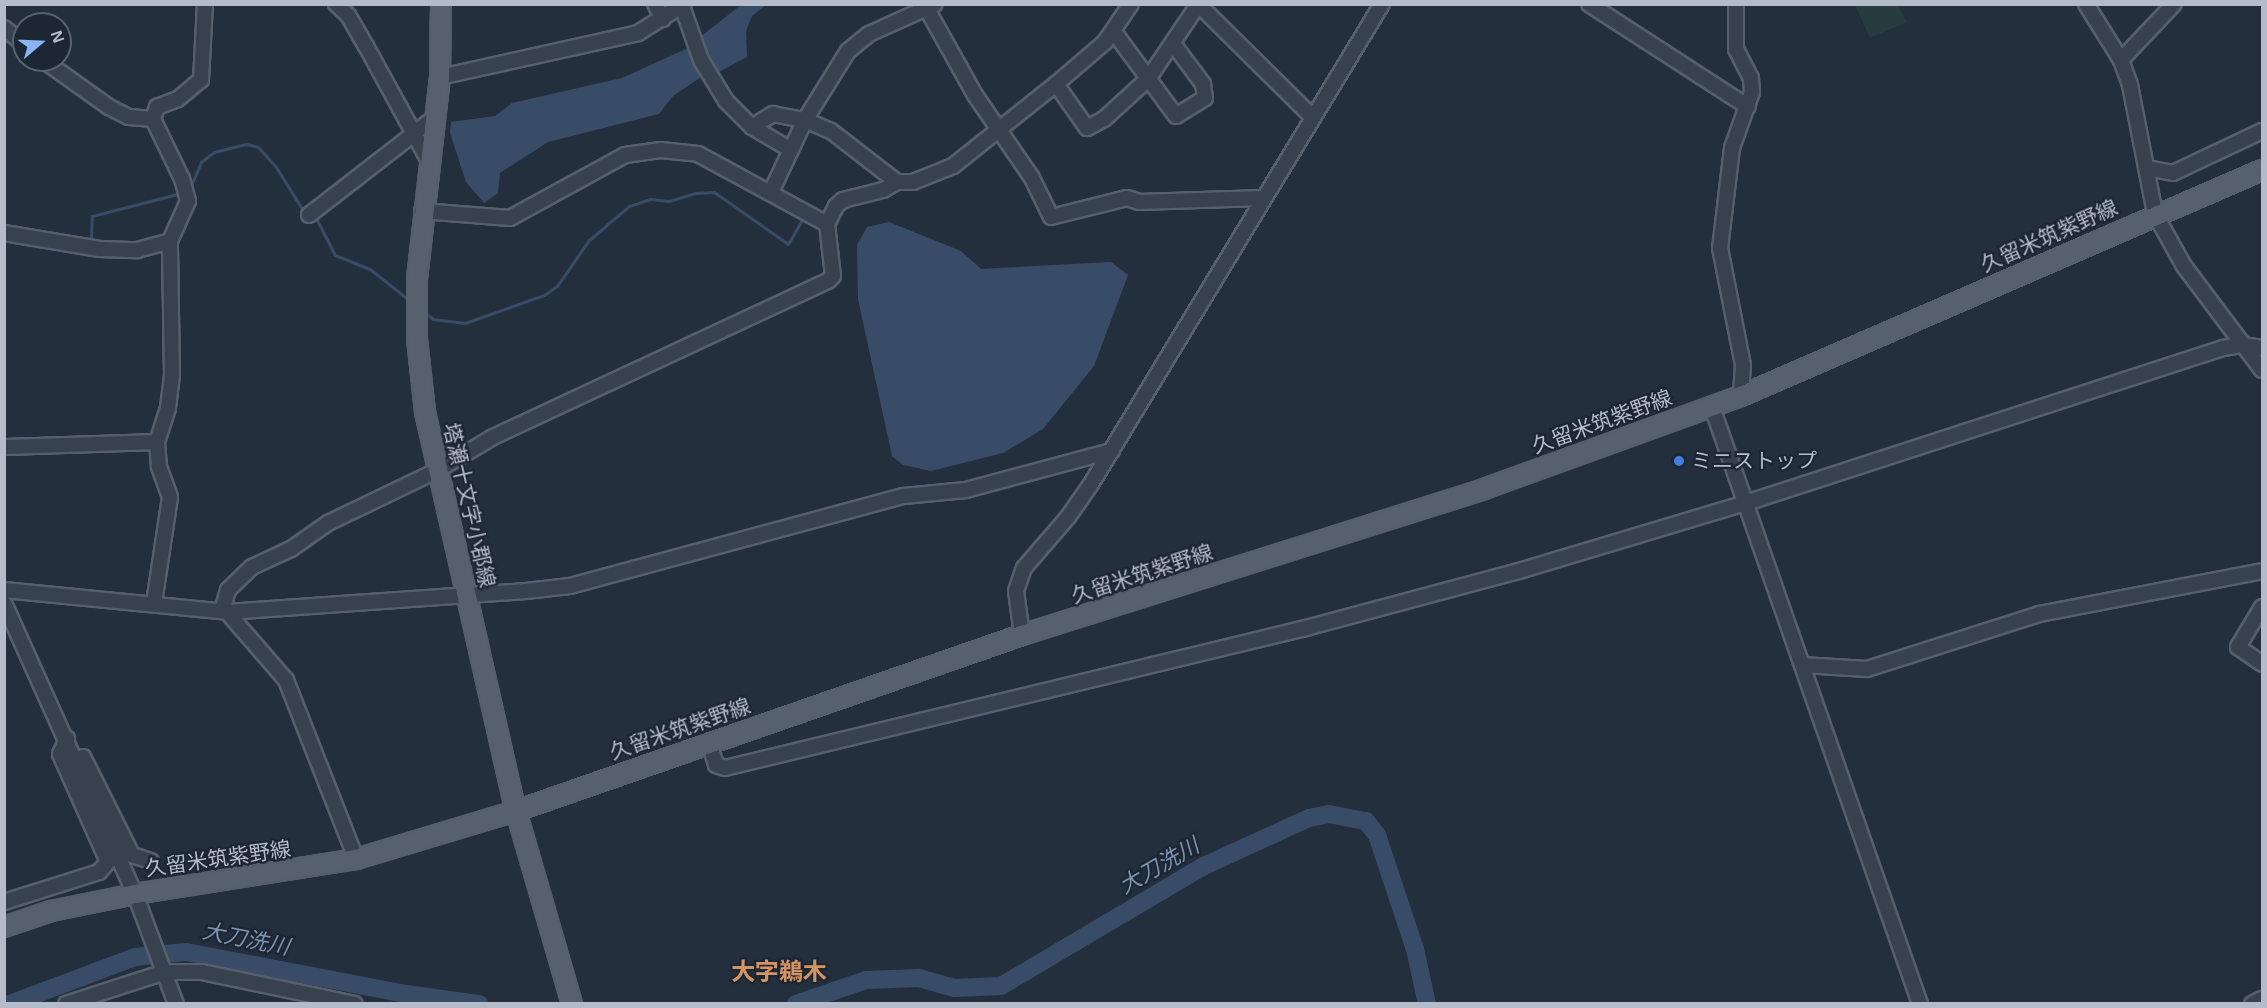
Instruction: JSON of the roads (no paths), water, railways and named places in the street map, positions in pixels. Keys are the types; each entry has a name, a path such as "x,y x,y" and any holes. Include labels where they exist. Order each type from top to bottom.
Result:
{"main road":[{"name":"塔瀬十文字小郡線","path":"441,4 440,77 422,211 417,339 436,471 516,811 570,996"},
{"name":"久留米筑紫野線","path":"4,927 51,911 135,894 356,859 516,811 1022,635 1484,489 1741,396 2155,214 2262,170"}],"street":[{"path":"154,603 170,497 159,466 157,442 168,408 172,375 170,241 188,201 182,179 153,119 157,107 178,99 201,80 205,4"},
{"path":"336,4 352,22 429,161"},
{"path":"656,4 663,19"},
{"path":"356,859 286,680 225,611 228,590 252,567 291,549 328,524 436,471 493,437 828,281 833,276 827,224 843,200 883,190 897,182 913,182 953,166 1056,84 1114,32 1131,4"},
{"path":"1022,635 1016,591 1024,568 1068,517 1112,450 1311,116 1382,4"},
{"path":"1589,4 1748,107"},
{"path":"1736,4 1736,49 1751,78 1748,107 1732,148 1720,248 1743,365 1741,396"},
{"path":"2086,4 2121,60 2147,168 2155,214 2181,261 2262,370"},
{"path":"2121,60 2174,4"},
{"path":"440,77 638,33 683,5 706,69 726,101 752,127 791,150"},
{"path":"1056,84 1087,128 1104,119 1148,79 1174,45 1198,5 1311,116"},
{"path":"771,192 806,120 856,43 931,7 998,129 1032,178 1051,217 1126,198 1139,202 1262,198"},
{"path":"1114,32 1176,116 1205,98 1203,84 1174,45"},
{"path":"61,72 110,107 129,117 153,119"},
{"path":"752,127 773,114 806,120 839,137 897,182"},
{"path":"309,215 434,118"},
{"path":"2147,168 2173,173 2262,131"},
{"path":"422,211 510,218 610,162 641,150 698,154 827,224"},
{"path":"4,233 100,249 137,250 170,241"},
{"path":"709,743 716,765 725,768 752,763 1068,683 1306,628 1519,571 2243,345 2262,348"},
{"path":"1712,407 1920,1004"},
{"path":"4,447 157,442"},
{"path":"4,590 225,611 466,597 570,586 904,496 966,489 1112,450"},
{"path":"1802,665 1867,669 2011,621 2262,571"},
{"path":"4,603 135,894 176,1004"},
{"path":"2262,607 2238,647 2262,664"},
{"path":"65,738 76,743 132,855 151,861"},
{"path":"4,902 99,872 108,862 60,754 65,738"},
{"path":"66,1004 165,972 202,972 355,1004"},
{"path":"2252,1004 2262,999"}],"water":[{"path":"741,5 766,5 752,16 746,31 747,57 715,74 700,37"},
{"path":"688,48 701,77 673,96 659,114 548,142 500,173 498,193 484,203 466,182 450,133 451,122 495,116 512,103 622,78"},
{"path":"889,222 961,251 981,269 1111,262 1128,275 1094,366 1043,429 1003,453 931,471 903,465 892,456 858,299 857,245 867,227"}],"waterway":[{"path":"190,188 201,162 214,152 246,144 258,147 276,167 306,215"},
{"path":"425,313 433,319 465,323 544,295 557,286 589,240 629,206 650,199 669,201 695,193 714,192 788,244 803,218"},
{"path":"22,229 91,239 92,216 181,193"},
{"path":"311,218 317,220 335,255 370,269 410,301"},
{"name":"大刀洗川","path":"796,1004 866,980 919,978 954,988 1001,986 1204,866 1309,818 1329,814 1366,821 1377,835 1415,949 1427,1004"},
{"name":"大刀洗川","path":"10,1004 135,957 186,952 406,994 479,1004"}],"place":[{"name":"ミニストップ","path":"1679,461"}],"district":[{"name":"大字鵜木","path":"779,972"}]}
